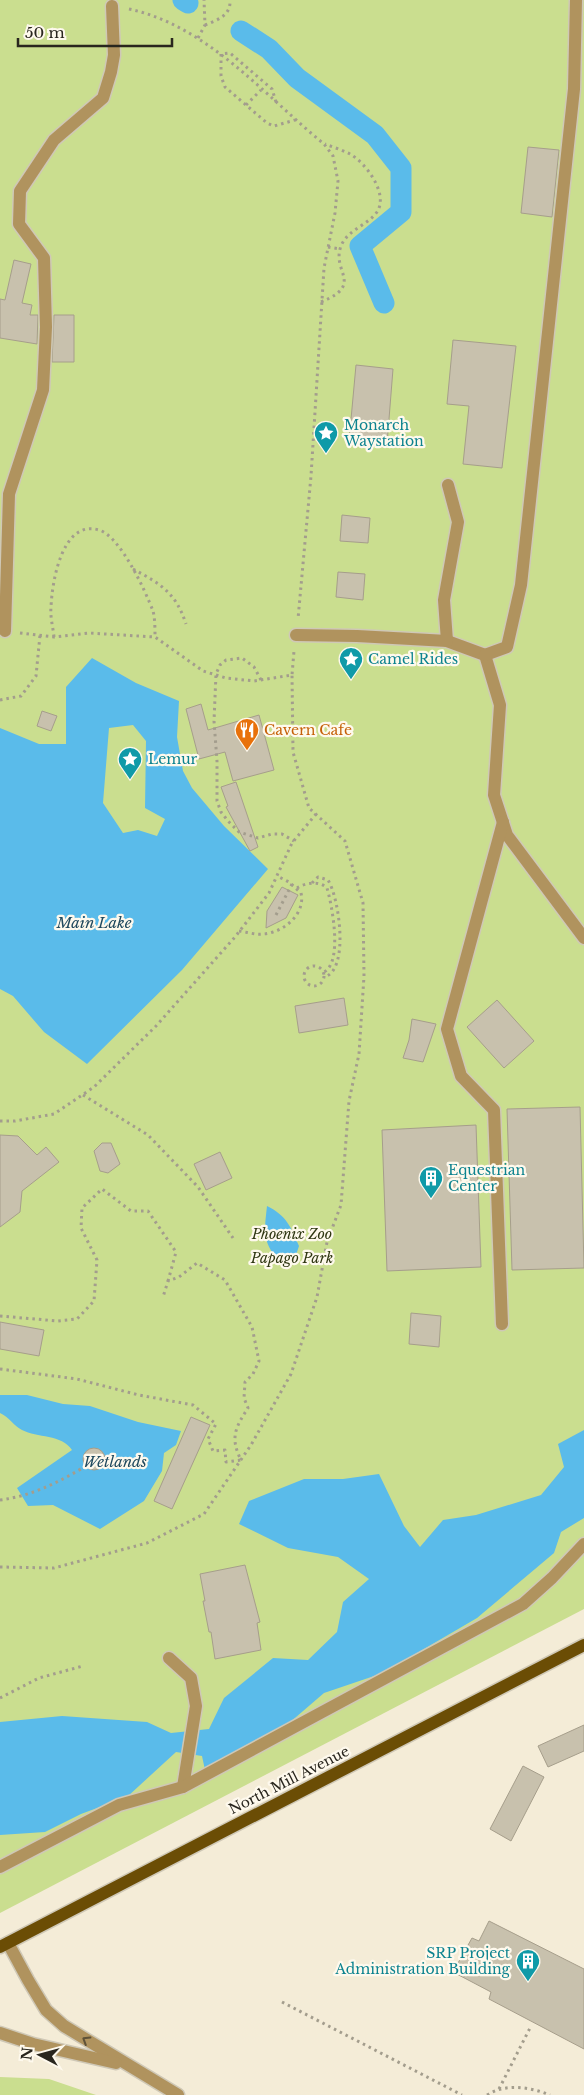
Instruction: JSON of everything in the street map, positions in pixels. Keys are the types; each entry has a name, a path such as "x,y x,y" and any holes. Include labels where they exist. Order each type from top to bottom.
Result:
{"main road":[{"name":"North Mill Avenue","path":"4,1945 584,1645"}],"street":[{"path":"296,635 357,636 447,642 485,655 508,647 521,585 574,89 576,0"},
{"path":"5,631 10,494 43,390 44,363 44,258 19,224 20,191 54,140 103,98 114,55 112,6"},
{"path":"447,642 444,600 458,522 448,485"},
{"path":"485,655 500,705 494,796 502,822 507,835 584,938"},
{"path":"502,822 447,1029 461,1076 494,1110 502,1324"},
{"path":"0,1867 119,1805 182,1787 523,1604 552,1578 584,1544"},
{"path":"169,1658 191,1678 196,1706 182,1787"},
{"path":"4,1945 46,2010 64,2026 178,2095"},
{"path":"0,2033 33,2044 128,2066"},
{"path":"0,2043 33,2044"}],"path":[{"path":"198,38 205,24 204,0"},
{"path":"205,24 224,16 228,12 230,0"},
{"path":"0,1567 54,1568 146,1543 204,1514 241,1460 291,1374 317,1296 327,1242 341,1204 349,1101 359,1054 364,976 363,903 345,841 309,808 293,752 292,675 311,476 321,302 324,268 335,213 338,181 333,156 324,144 221,54 198,38 146,13 112,6"},
{"path":"221,54 230,53 272,89 276,103"},
{"path":"221,54 223,83 246,105 267,123 274,126 295,120"},
{"path":"246,105 261,90"},
{"path":"321,302 334,297 343,288 344,281 339,253 341,244 377,213 382,199 380,190 361,163 352,155 324,144"},
{"path":"328,246 340,249"},
{"path":"54,637 51,608 55,576 61,554 70,540 80,532 89,529 100,530 109,536 127,556 153,612 155,637"},
{"path":"133,569 167,590 182,610 186,624"},
{"path":"5,631 54,637 89,634 155,637 203,671 226,678 261,680 292,675"},
{"path":"0,700 22,696 36,676 40,635"},
{"path":"261,680 254,667 242,658 226,660 220,665 216,674 214,696 217,761 216,790 221,812 240,832 252,838 277,833 294,841"},
{"path":"0,1121 15,1122 54,1114 94,1087 156,1026 239,931 269,893 294,841 316,814"},
{"path":"239,931 258,934 271,933 294,921 301,906 302,897 297,888 276,876"},
{"path":"312,883 318,877 324,878 331,884 339,930 339,959 329,976 324,977"},
{"path":"297,888 312,883 318,883 327,888 334,929 331,964 324,972 323,982 315,987 307,984 303,976 304,972 311,966 316,966 324,972"},
{"path":"276,915 292,884"},
{"path":"83,1095 148,1135 198,1187 233,1238"},
{"path":"0,1316 58,1321 77,1319 94,1301 97,1260 81,1228 82,1208 102,1189 131,1211 148,1211 176,1252 163,1297"},
{"path":"168,1281 179,1276 196,1263 211,1271 225,1280 252,1327 259,1361 253,1374 245,1382 244,1398 248,1408 238,1424 234,1446 241,1460"},
{"path":"0,1369 77,1379 140,1395 193,1405 216,1424 208,1440 213,1451 225,1450 226,1462 241,1460"},
{"path":"0,1500 16,1498 58,1483 86,1466"},
{"path":"0,1698 39,1678 82,1666"},
{"path":"282,2002 462,2095"},
{"path":"499,2089 531,2026"},
{"path":"487,2095 499,2089 536,2089 550,2095"},
{"path":"502,2095 505,2089"}],"green space":[{"name":"Phoenix Zoo","path":"0,0 584,0 584,1609 0,1913"},
{"path":"0,2077 49,2079 96,2095 0,2095"}],"water":[{"name":"Main Lake","path":"92,658 136,683 179,701 177,737 183,771 192,788 224,826 268,869 182,970 87,1064 44,1032 13,996 0,989 0,728 39,744 66,744 66,687","holes":["133,725 146,741 145,808 165,819 157,836 138,830 123,833 103,803 109,728"]},
{"path":"267,1206 279,1213 293,1233 299,1246 294,1261 282,1264 275,1257 268,1244 265,1231"},
{"name":"Wetlands","path":"0,1395 27,1395 63,1404 90,1406 138,1422 181,1431 176,1445 164,1453 162,1471 144,1501 100,1529 53,1505 28,1506 17,1488 72,1450 62,1441 19,1428 0,1413"},
{"path":"584,1430 584,1518 561,1532 554,1553 477,1618 383,1673 324,1693 274,1736 205,1770 202,1756 176,1752 127,1797 81,1814 45,1832 0,1835 0,1722 62,1716 147,1722 171,1733 209,1729 224,1698 273,1658 308,1660 337,1632 343,1602 369,1579 338,1557 288,1548 239,1524 249,1501 304,1479 343,1479 379,1474 404,1526 420,1547 443,1520 476,1515 541,1495 564,1467 558,1444"}],"building":[{"path":"528,147 559,150 552,217 521,213"},
{"path":"14,260 31,264 22,303 32,305 30,315 38,315 37,344 0,338 0,299 5,300"},
{"path":"54,315 74,315 74,362 52,362"},
{"path":"453,340 516,346 502,468 463,464 469,406 447,404"},
{"path":"356,365 393,369 387,444 349,441"},
{"path":"342,515 370,518 368,543 340,541"},
{"path":"338,572 365,574 363,600 336,597"},
{"path":"201,704 208,730 259,715 274,770 233,781 225,752 199,759 186,709"},
{"path":"42,711 57,716 51,731 37,726"},
{"path":"236,782 258,847 250,851 226,807 228,806 221,787"},
{"path":"282,887 298,895 286,918 266,928 267,911"},
{"path":"344,998 348,1025 299,1033 295,1006"},
{"path":"497,1000 534,1041 504,1068 467,1027"},
{"path":"412,1019 436,1024 423,1062 403,1058 409,1040"},
{"path":"580,1107 584,1268 512,1270 507,1109"},
{"name":"Equestrian Center","path":"476,1125 481,1267 387,1271 382,1130"},
{"path":"0,1135 18,1136 37,1155 46,1147 59,1162 22,1191 20,1212 0,1227"},
{"path":"102,1143 111,1143 120,1164 108,1173 100,1171 94,1151"},
{"path":"220,1152 232,1178 206,1190 194,1164"},
{"path":"411,1313 441,1316 439,1347 409,1344"},
{"path":"0,1322 44,1330 39,1356 0,1349"},
{"path":"191,1417 210,1425 172,1509 154,1501"},
{"path":"94,1448 102,1451 105,1459 102,1467 94,1470 86,1467 83,1459 86,1451"},
{"path":"245,1565 260,1622 257,1623 261,1650 215,1659 211,1632 209,1632 203,1601 205,1601 200,1574"},
{"path":"584,1725 584,1751 548,1767 538,1746"},
{"path":"523,1766 544,1777 511,1841 490,1829"},
{"name":"SRP Project Administration Building","path":"489,1921 584,1969 584,2049 489,1999 491,1992 453,1972 472,1938 479,1941"}],"waterway":[{"path":"183,0 188,3"},
{"path":"241,31 269,49 297,78 375,135 401,168 401,212 360,246 384,303"}],"place":[{"name":"Monarch Waystation","path":"326,454"},
{"name":"Camel Rides","path":"351,680"},
{"name":"Cavern Cafe","path":"247,751"},
{"name":"Lemur","path":"130,780"},
{"name":"Equestrian Center","path":"431,1199"},
{"name":"SRP Project Administration Building","path":"528,1982"}],"park label":[{"name":"Papago Park","path":"292,1258"}]}
